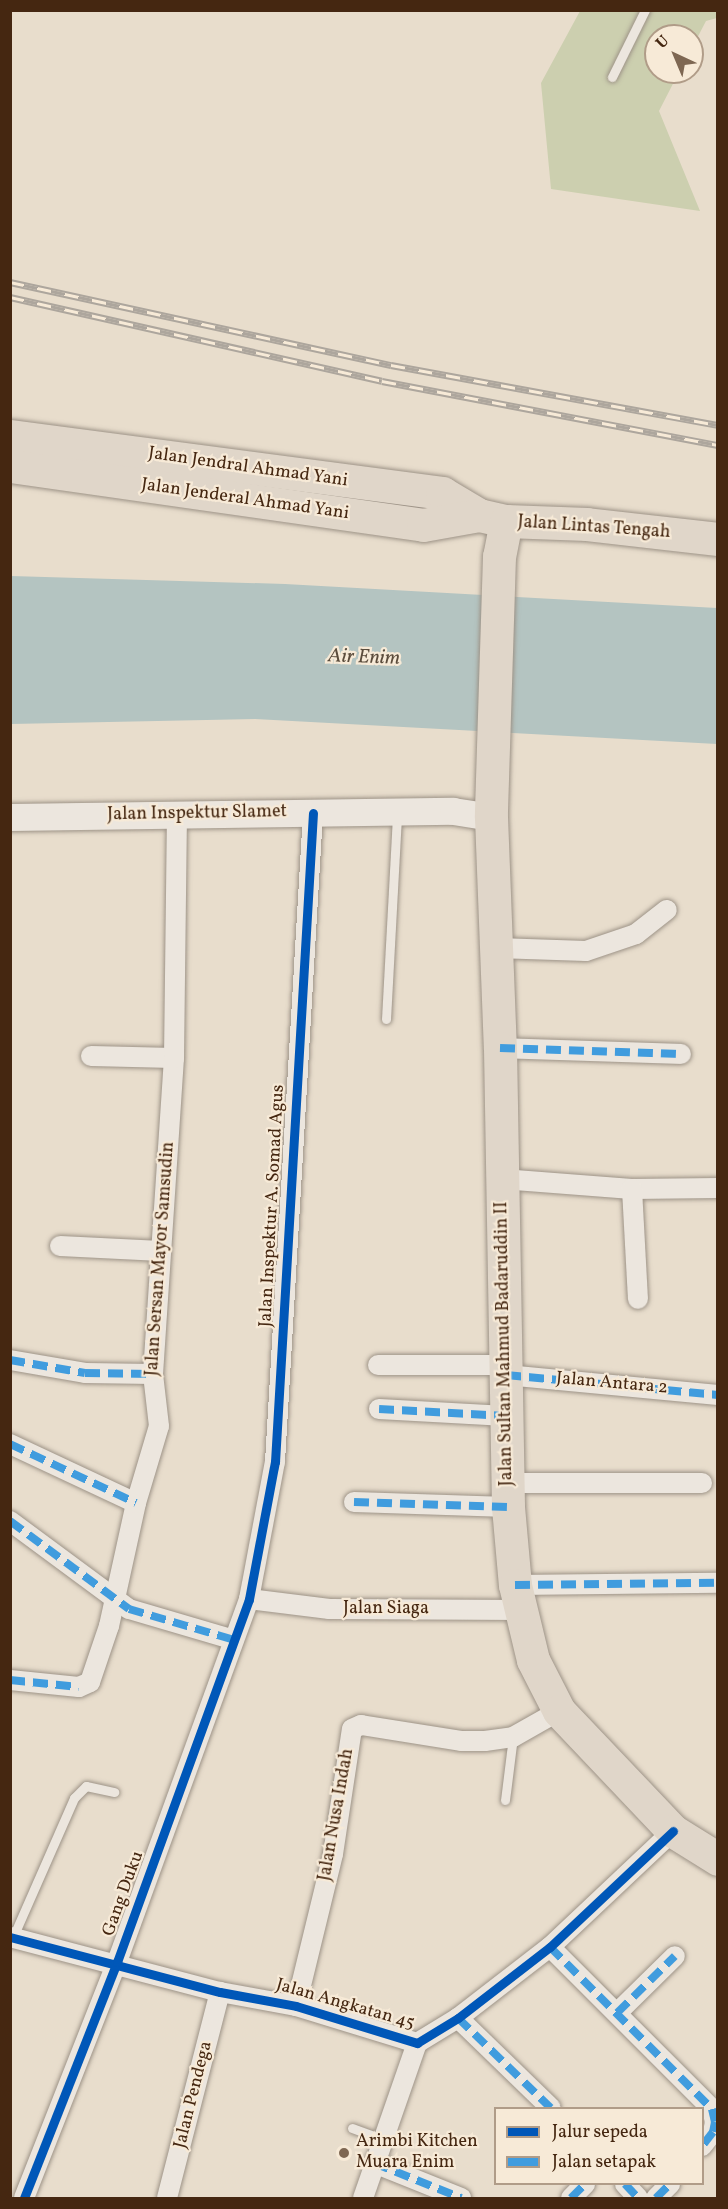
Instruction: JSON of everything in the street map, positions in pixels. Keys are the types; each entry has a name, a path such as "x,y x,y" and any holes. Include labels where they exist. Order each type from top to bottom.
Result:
{"highway":[{"name":"Jalan Jendral Ahmad Yani","path":"10,436 442,494 493,518"},
{"name":"Jalan Jenderal Ahmad Yani","path":"10,466 423,525 493,518"},
{"name":"Jalan Lintas Tengah","path":"494,749 499,556 493,518 587,524 717,539"},
{"name":"Jalan Sultan Mahmud Badaruddin II","path":"494,749 491,817 500,1048 508,1495 519,1597 533,1660 559,1711 673,1831 716,1855"}],"street":[{"name":"Jalan Inspektur Slamet","path":"10,817 453,811 491,817"},
{"name":"Jalan Inspektur A. Somad Agus","path":"249,1599 275,1462 313,813"},
{"name":"Jalan Sersan Mayor Samsudin","path":"10,1680 86,1687 93,1675 116,1600 136,1503 159,1426 153,1374 174,1058 177,814"},
{"path":"497,948 586,951 636,934 667,910"},
{"path":"500,1048 681,1054"},
{"path":"91,1056 174,1058"},
{"path":"502,1179 632,1189 717,1188"},
{"path":"632,1189 638,1299"},
{"path":"60,1246 160,1251"},
{"path":"10,1360 85,1372 153,1374"},
{"name":"Jalan Antara 2","path":"378,1365 506,1370 717,1395"},
{"path":"379,1409 506,1416"},
{"path":"10,1444 136,1503"},
{"path":"354,1502 702,1483"},
{"path":"10,1521 129,1609 234,1640"},
{"name":"Jalan Siaga","path":"249,1599 329,1609 717,1583"},
{"name":"Gang Duku","path":"24,2199 117,1962 249,1599"},
{"name":"Jalan Nusa Indah","path":"296,2006 333,1854 352,1729 361,1725 461,1741 513,1737 559,1711"},
{"name":"Jalan Angkatan 45","path":"11,1939 117,1962 220,1992 296,2006 417,2043 458,2018 550,1947 673,1831"},
{"path":"550,1947 712,2109 715,2122 713,2132 704,2143"},
{"path":"618,2013 675,1956"},
{"name":"Jalan Pendega","path":"167,2199 220,1992"},
{"path":"458,2018 549,2107"},
{"path":"363,2199 417,2043"},
{"path":"374,2163 461,2199"},
{"path":"572,2199 584,2185"},
{"path":"626,2185 638,2199"},
{"path":"656,2199 669,2185"}],"lane":[{"path":"612,77 645,10"},
{"path":"386,1019 397,811"},
{"path":"505,1800 513,1737"},
{"path":"11,1939 74,1798 86,1786 114,1792"},
{"path":"352,2128 382,2139"}],"green space":[{"path":"580,11 717,11 717,18 706,21 704,25 644,24 644,84 673,84 659,111 700,211 551,189 541,83"}],"water":[{"name":"Air Enim","path":"11,576 285,584 717,608 717,744 255,719 11,724"}],"railway":[{"path":"10,282 391,365 718,425"},
{"path":"10,297 382,381 718,445"}],"marked path":[{"path":"500,1048 681,1054"},
{"path":"10,1360 85,1373 153,1374"},
{"path":"506,1375 718,1395"},
{"path":"379,1409 506,1416"},
{"path":"10,1444 136,1503"},
{"path":"354,1502 508,1507"},
{"path":"10,1521 129,1609 234,1640"},
{"path":"515,1585 718,1583"},
{"path":"10,1680 79,1687"},
{"path":"550,1947 712,2109 715,2122 713,2132 704,2143"},
{"path":"617,2013 675,1956"},
{"path":"458,2018 550,2107"},
{"path":"374,2163 461,2198"},
{"path":"571,2198 584,2185"},
{"path":"626,2185 638,2198"},
{"path":"656,2198 669,2185"}],"cycle path":[{"path":"24,2198 117,1962 249,1599 275,1462 313,813"},
{"path":"10,1937 220,1992 296,2006 417,2043 458,2018 550,1947 673,1831"}],"place":[{"name":"Arimbi Kitchen Muara Enim","path":"344,2153"}]}
